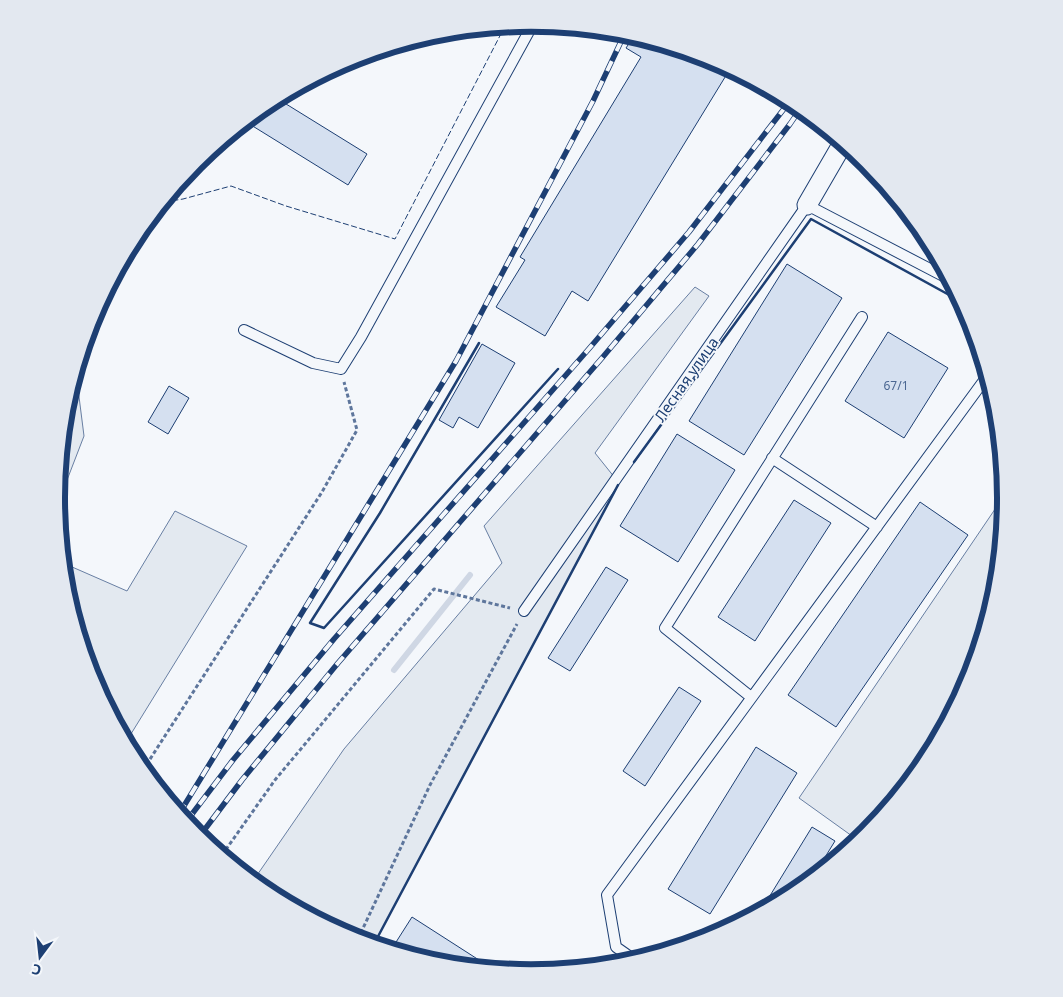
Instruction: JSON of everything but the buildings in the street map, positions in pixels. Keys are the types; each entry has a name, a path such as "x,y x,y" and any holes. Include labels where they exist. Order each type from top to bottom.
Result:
{"street":[{"name":"Лесная улица","path":"806,205 840,149"}],"lane":[{"path":"244,330 313,363 340,369 361,337 528,32"},
{"path":"806,205 939,274"},
{"name":"Лесная улица","path":"524,612 806,205"},
{"path":"751,697 665,628 862,316"},
{"path":"627,955 616,947 607,895 983,382"},
{"path":"772,458 877,526"}],"path":[{"path":"148,762 322,492 357,430 340,369"},
{"path":"225,850 275,780 434,589 524,612 430,785 362,932"}],"shaded area":[{"path":"695,287 709,296 595,453 619,483 377,938 353,929 298,902 257,875 344,749 502,563 484,526"},
{"path":"78,390 84,436 65,484 69,438"},
{"path":"998,505 994,559 989,589 973,648 949,705 919,757 882,806 852,836 799,798"},
{"path":"175,511 247,546 130,735 114,705 90,648 81,619 70,566 127,591"}],"waterway":[{"path":"394,670 470,575"}],"railway":[{"path":"183,808 456,361 593,101 621,41"},
{"path":"191,816 233,760 334,639 689,232 785,108"},
{"path":"204,830 242,780 338,663 698,244 796,115"}],"fence":[{"path":"173,201 231,186 286,206 395,239 501,33"}],"wall":[{"path":"634,462 811,219 951,296"},
{"path":"479,343 380,513 310,623 324,628 558,369"},
{"path":"377,938 618,485"}]}
